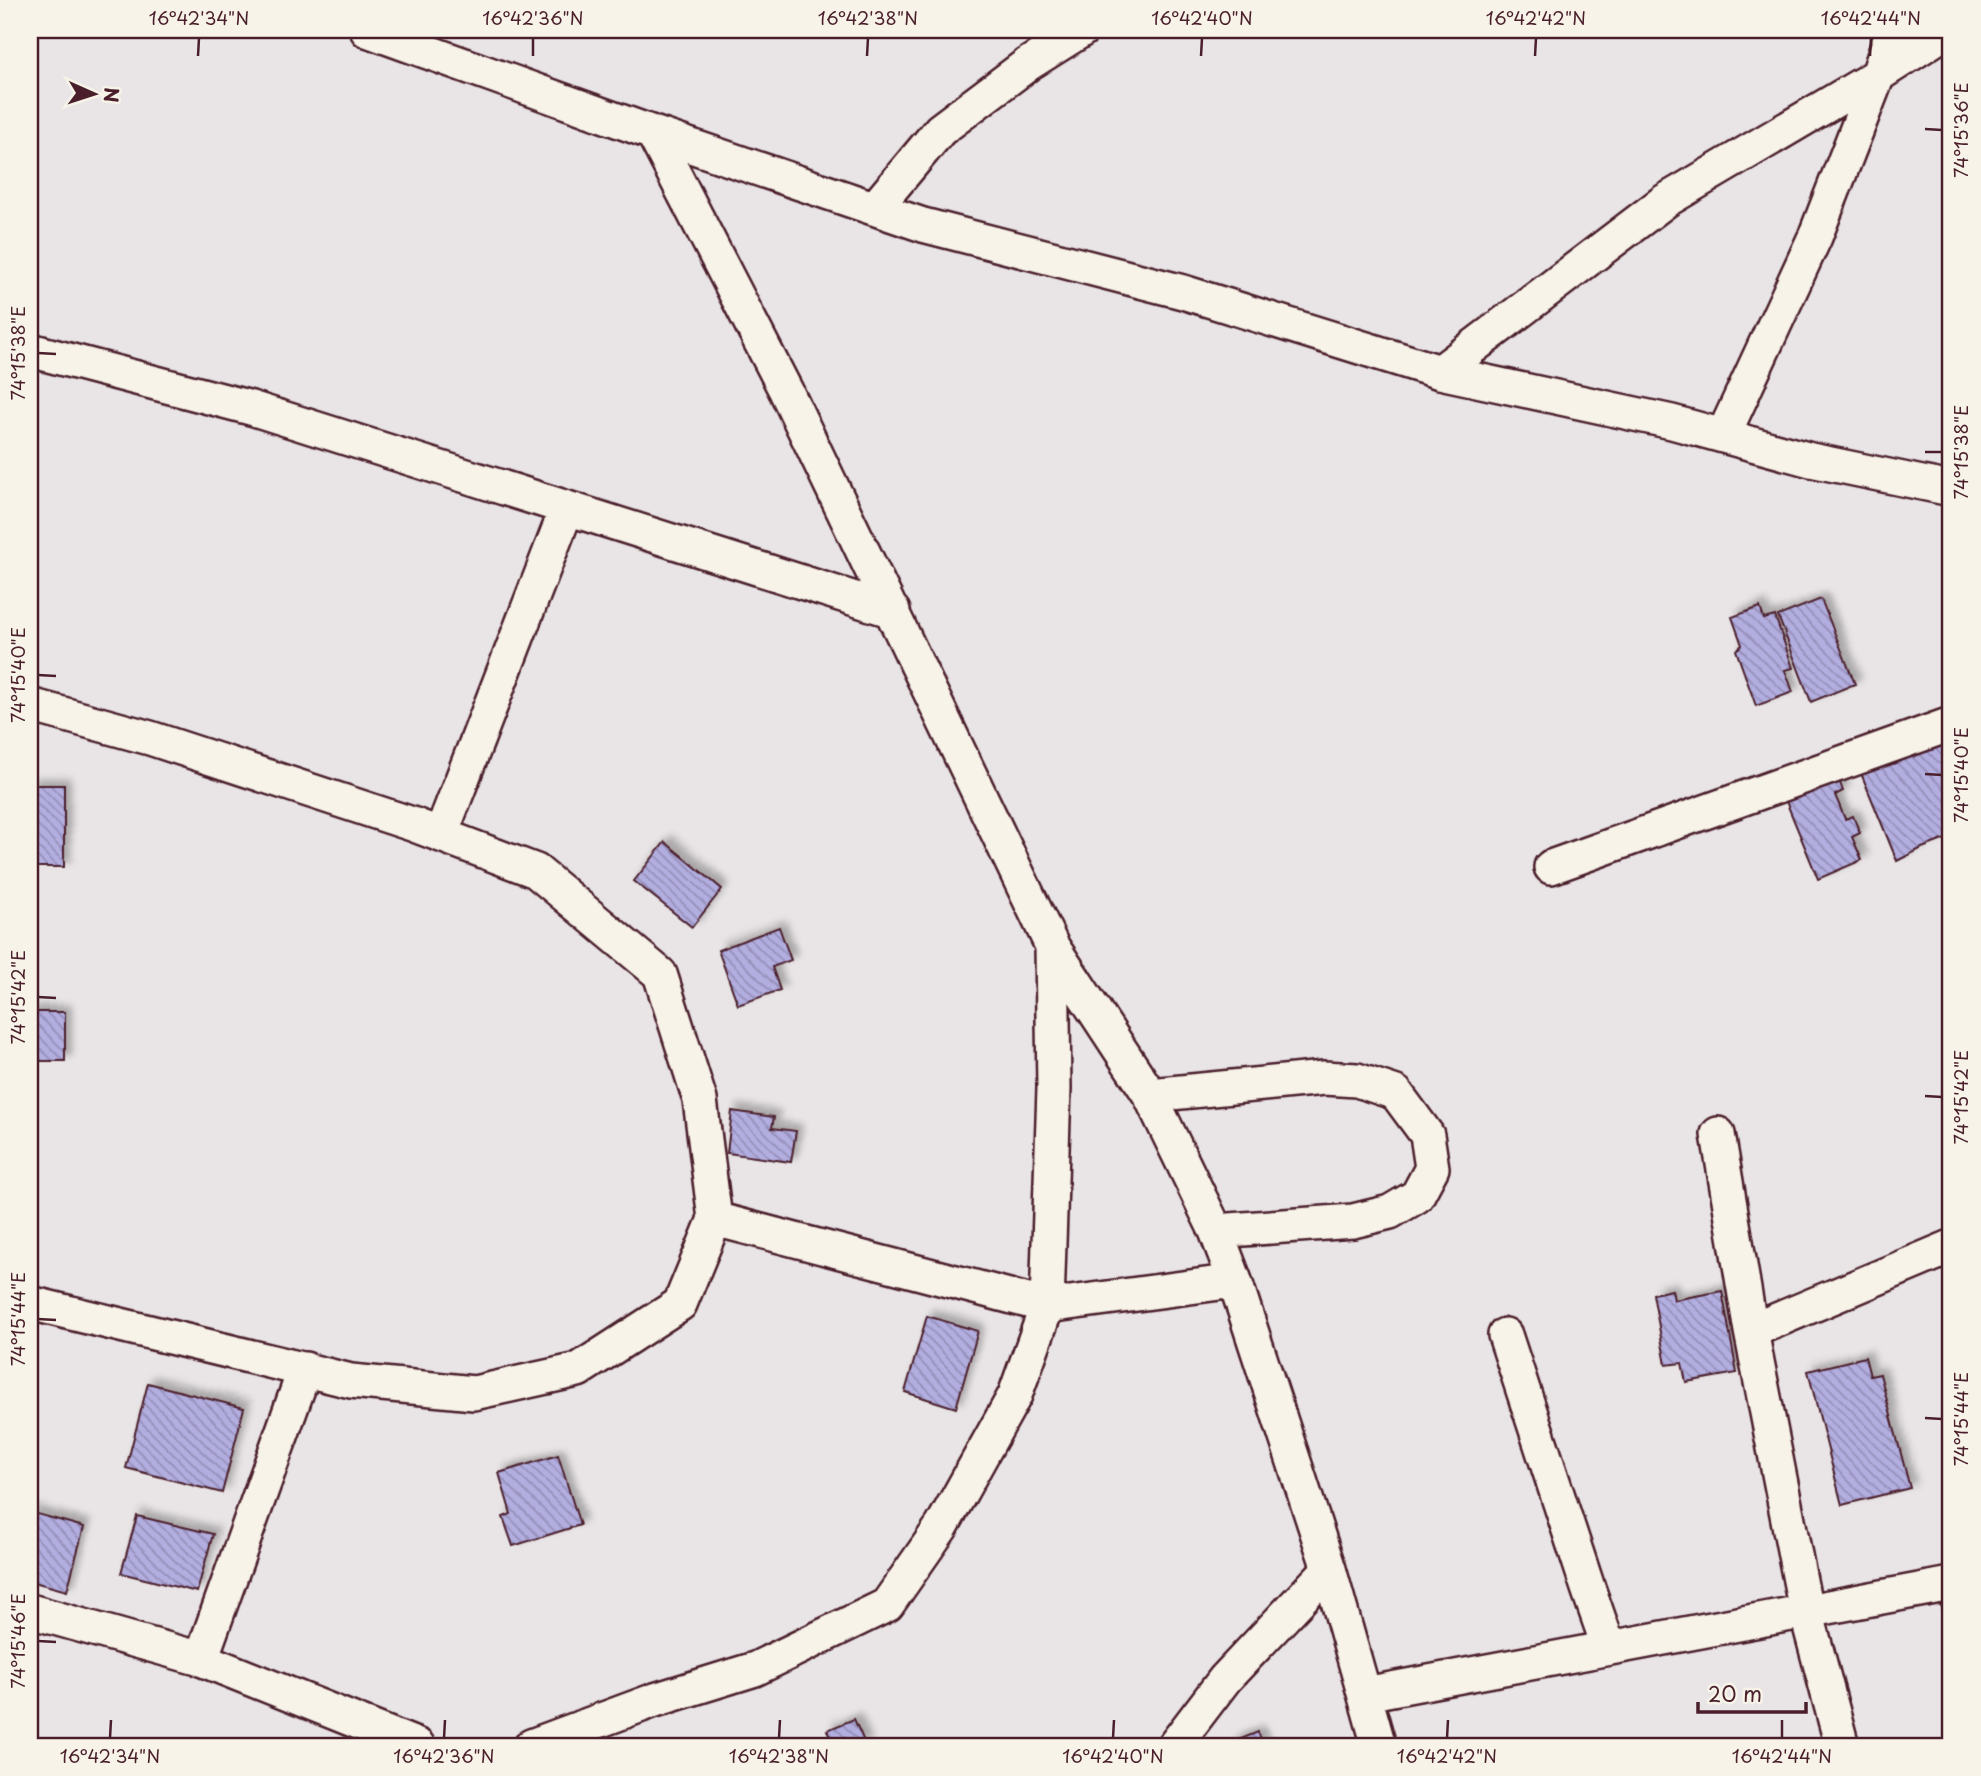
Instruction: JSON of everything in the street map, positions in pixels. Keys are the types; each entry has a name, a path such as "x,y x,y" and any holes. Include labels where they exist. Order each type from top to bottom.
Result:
{"street":[{"path":"367,30 448,44 653,134 923,225 1183,292 1440,372 1672,422 1811,460 1951,489"},
{"path":"875,208 940,130 1028,64 1082,30"},
{"path":"1723,436 1815,237 1893,30"},
{"path":"1440,372 1665,201 1878,75 1948,30"},
{"path":"653,134 786,391 1052,946 1150,1096 1216,1231 1236,1281 1329,1569 1379,1746"},
{"path":"30,350 251,408 893,611"},
{"path":"441,834 567,508"},
{"path":"30,705 150,738 441,834 536,871 660,974 700,1100 715,1219 680,1304 578,1370 474,1393 351,1381 30,1303"},
{"path":"1551,867 1951,724"},
{"path":"531,1746 655,1700 755,1669 887,1605 942,1526 1015,1395 1047,1306 1054,1087 1052,946"},
{"path":"1150,1096 1324,1079 1357,1080 1396,1093 1427,1135 1432,1168 1417,1196 1390,1212 1353,1222 1216,1231"},
{"path":"1718,1135 1751,1331 1806,1611 1842,1746"},
{"path":"715,1219 1047,1306 1236,1281"},
{"path":"1751,1331 1951,1247"},
{"path":"1505,1335 1609,1648"},
{"path":"201,1659 305,1369"},
{"path":"1174,1746 1225,1679 1329,1569"},
{"path":"1365,1693 1951,1584"},
{"path":"30,1611 201,1659 418,1746"}],"building":[{"path":"1821,599 1855,684 1811,702 1778,616"},
{"path":"1760,607 1764,619 1775,616 1793,668 1785,670 1793,692 1756,706 1736,650 1742,645 1732,617"},
{"path":"1951,725 1951,837 1897,861 1856,761"},
{"path":"1836,772 1843,791 1835,795 1845,819 1853,816 1860,833 1852,837 1862,860 1818,879 1783,794"},
{"path":"30,785 64,785 64,867 30,867"},
{"path":"665,842 722,889 692,927 634,881"},
{"path":"779,927 791,960 772,967 780,990 738,1005 718,950"},
{"path":"30,1012 65,1012 65,1061 30,1061"},
{"path":"732,1111 774,1117 772,1128 796,1131 791,1162 727,1153"},
{"path":"1672,1290 1674,1300 1722,1291 1737,1373 1686,1382 1682,1363 1666,1365 1653,1294"},
{"path":"927,1316 978,1331 956,1408 905,1392"},
{"path":"1865,1357 1870,1376 1880,1374 1910,1488 1842,1505 1808,1371"},
{"path":"148,1383 244,1408 222,1493 126,1468"},
{"path":"558,1455 580,1525 513,1546 503,1517 511,1514 499,1473"},
{"path":"30,1512 84,1527 67,1591 30,1581"},
{"path":"137,1516 213,1534 197,1592 121,1573"},
{"path":"1951,1603 1951,1661 1941,1605"},
{"path":"854,1719 866,1746 827,1746 833,1743 827,1730"},
{"path":"1258,1732 1264,1746 1232,1746 1231,1743"}]}
